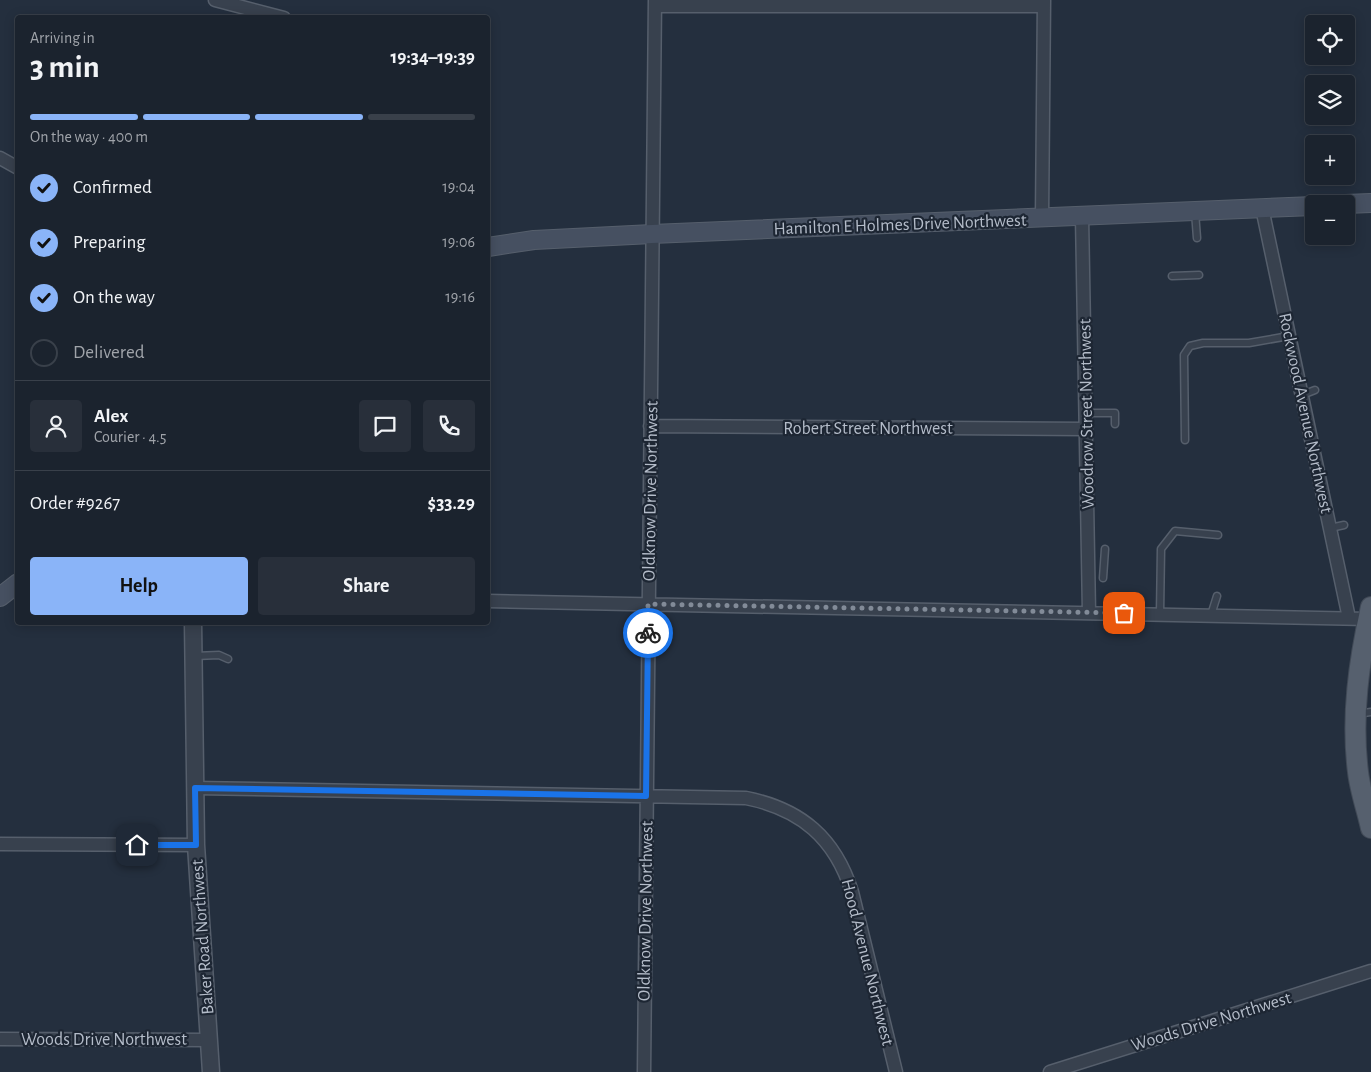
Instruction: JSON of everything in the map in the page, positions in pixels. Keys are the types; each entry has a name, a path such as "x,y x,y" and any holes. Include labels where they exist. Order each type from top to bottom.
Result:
{"main road":[{"path":"1355,204 1371,204"},
{"name":"Hamilton E Holmes Drive Northwest","path":"490,247 534,240 652,234 1305,206"},
{"path":"0,597 15,585"},
{"path":"1365,622 1363,713 1358,773 1371,828"}],"street":[{"path":"215,0 272,15"},
{"path":"654,3 1044,3 1042,218"},
{"name":"Oldknow Drive Northwest","path":"644,1072 654,3"},
{"path":"0,158 15,166"},
{"name":"Rockwood Avenue Northwest","path":"1262,208 1330,528 1365,622"},
{"name":"Woodrow Street Northwest","path":"1082,216 1089,612"},
{"name":"Robert Street Northwest","path":"650,426 1086,429"},
{"path":"490,601 1089,612 1365,622"},
{"name":"Baker Road Northwest","path":"194,625 196,845 211,1072"},
{"name":"Hood Avenue Northwest","path":"195,788 746,798 764,802 800,819 830,846 845,868 896,1072"},
{"path":"0,844 196,845"},
{"name":"Woods Drive Northwest","path":"1050,1072 1371,971"},
{"name":"Woods Drive Northwest","path":"0,1039 208,1040"}],"lane":[{"path":"1195,211 1197,238"},
{"path":"1172,276 1199,275"},
{"path":"1185,440 1184,355 1190,346 1203,343 1249,343 1289,336"},
{"path":"1302,395 1315,390"},
{"path":"1086,413 1115,413 1115,424"},
{"path":"1330,528 1344,525"},
{"path":"1160,614 1161,548 1175,531 1218,535"},
{"path":"1103,578 1105,549"},
{"path":"1211,615 1218,596"},
{"path":"194,656 219,656 228,659"}],"way so far":[{"path":"648,633 648,604 1124,613"}],"route":[{"path":"137,845 196,845 195,788 646,796 648,633"}]}
